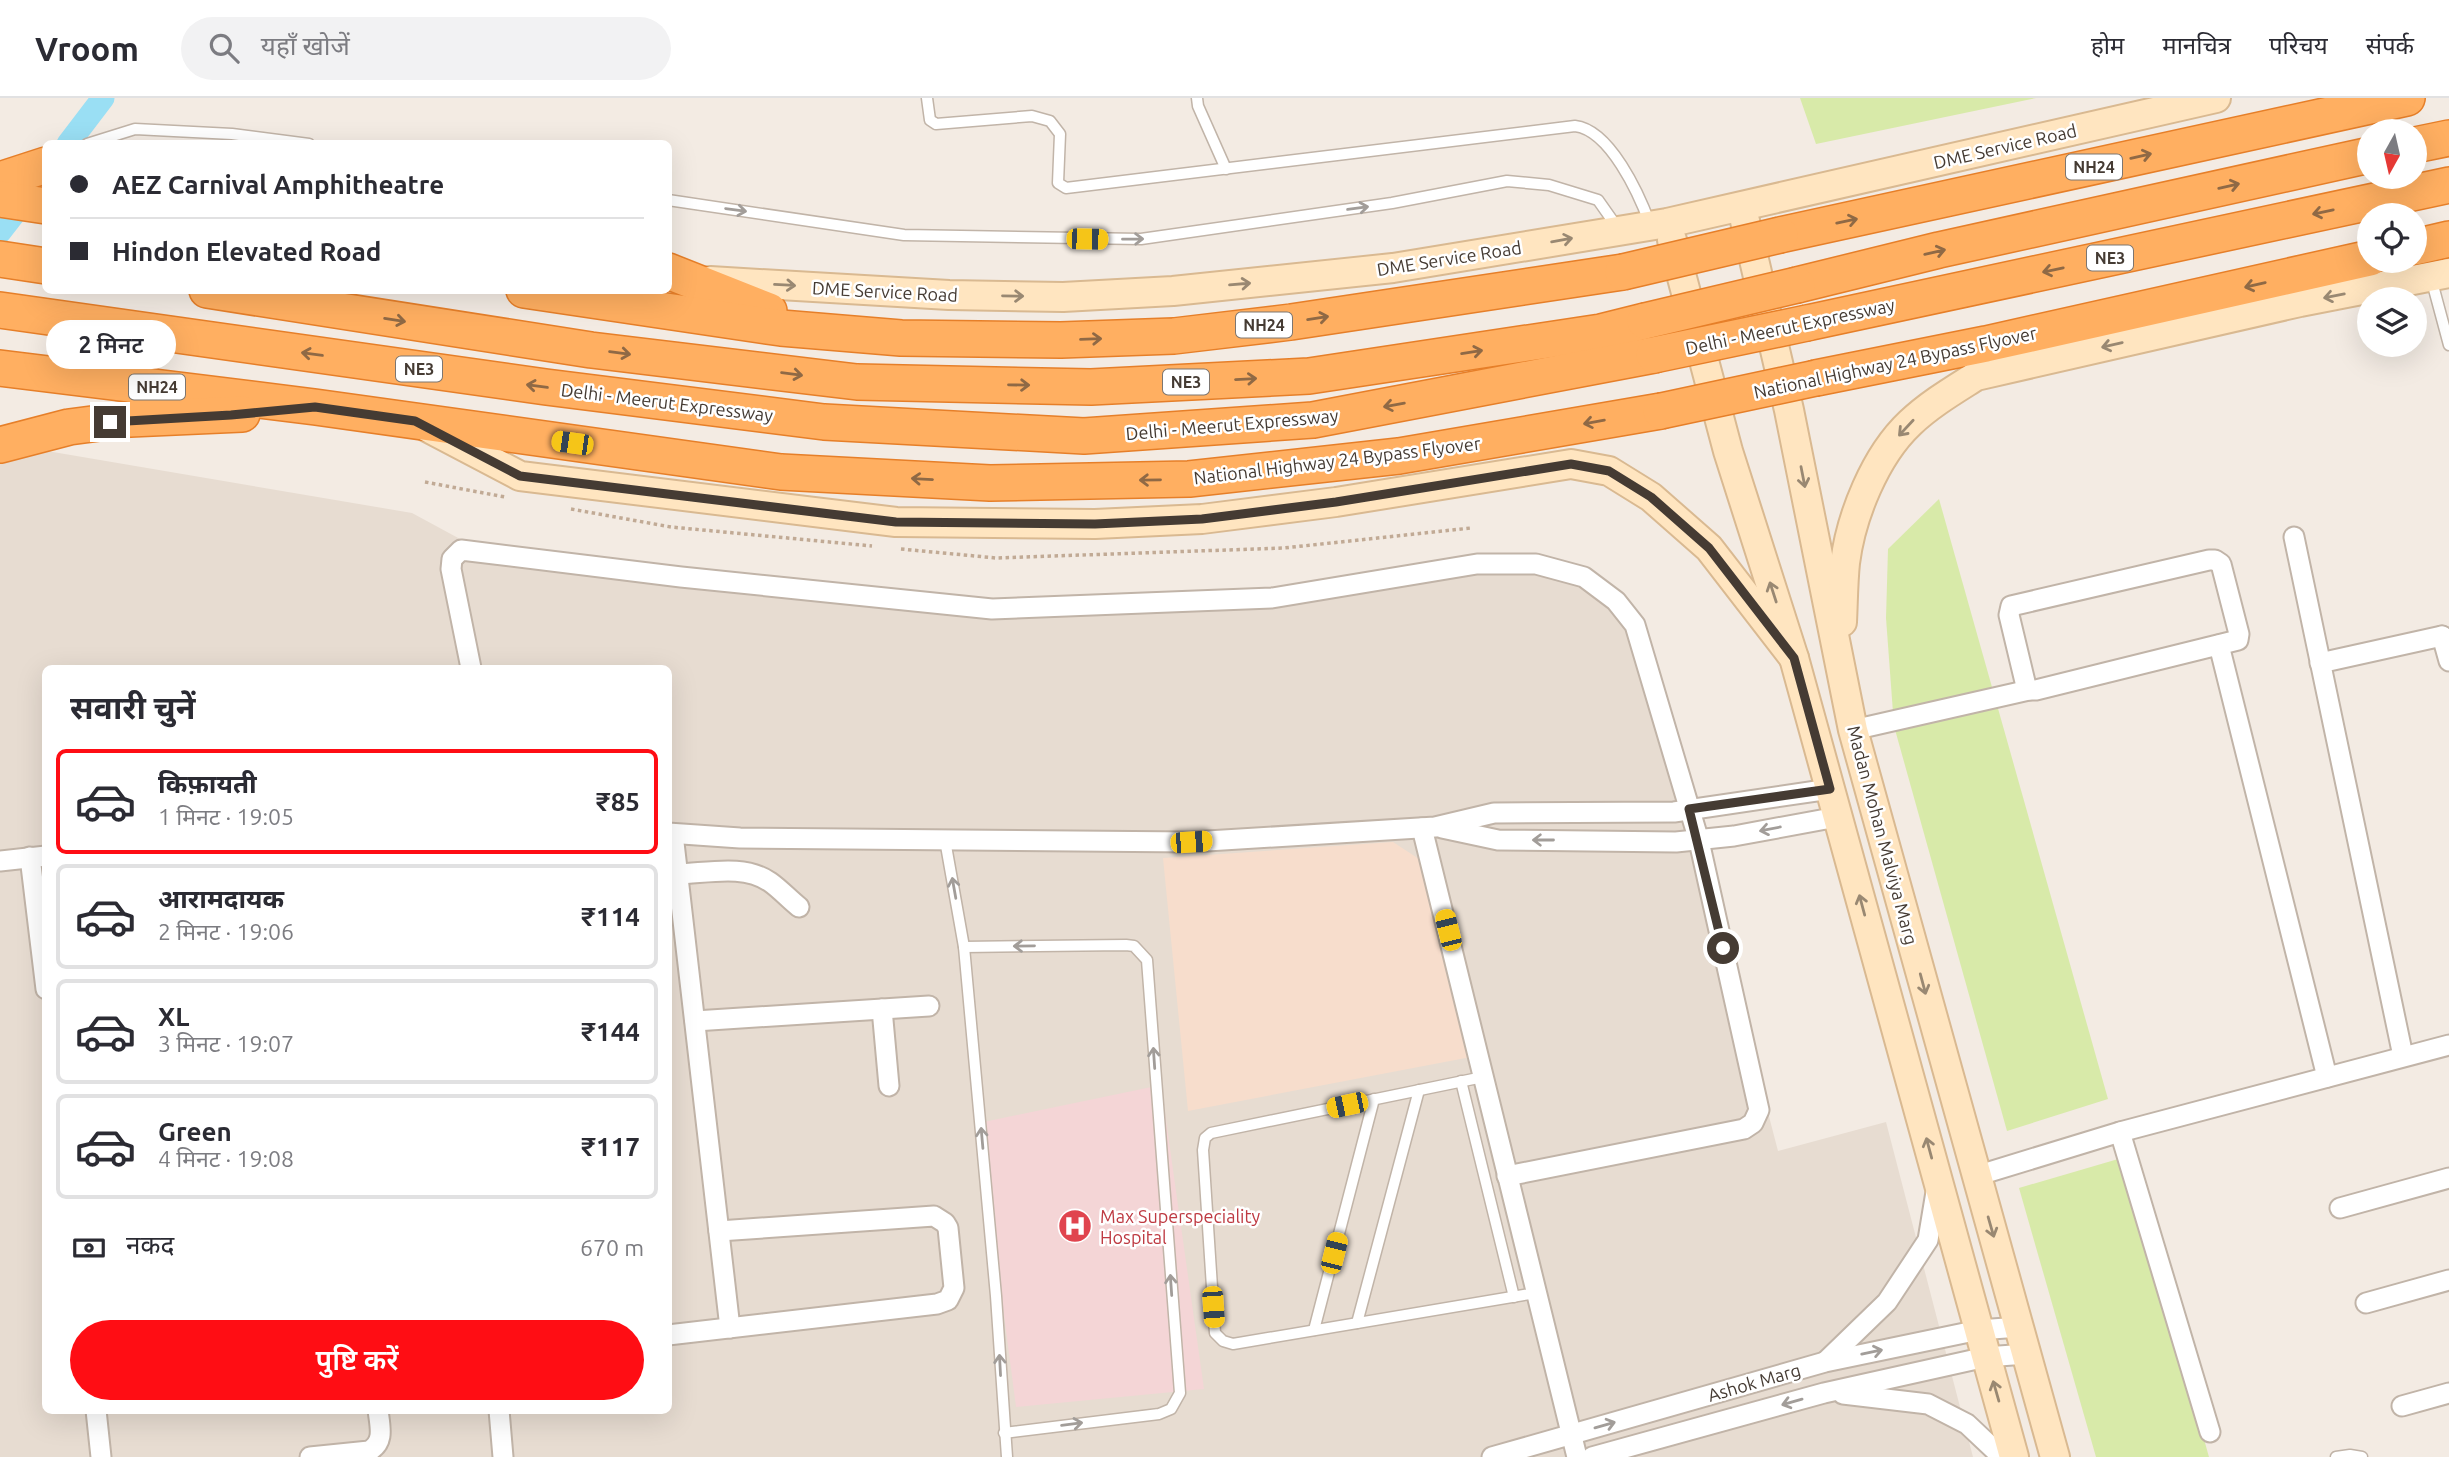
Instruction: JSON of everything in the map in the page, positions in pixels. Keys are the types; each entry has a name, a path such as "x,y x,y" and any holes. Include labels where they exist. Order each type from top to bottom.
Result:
{"highway":[{"name":"NH24","path":"849,333 901,338 1061,340 1174,336 1291,322 1623,272 1780,235 2407,98"},
{"path":"2427,143 2449,138"},
{"name":"Delhi - Meerut Expressway","path":"233,294 591,350 857,382 1091,387 1309,376 1601,332 1939,250 2357,158"},
{"path":"2,186 42,168"},
{"name":"Delhi - Meerut Expressway","path":"8,311 546,387 824,422 1084,436 1313,420 1654,355 2449,185"},
{"path":"2,186 42,204"},
{"path":"2432,266 2449,239"},
{"path":"0,259 42,265"},
{"name":"National Highway 24 Bypass Flyover","path":"315,407 780,472 990,483 1189,479 1399,456 1661,411 1986,344 2357,261"},
{"path":"675,276 759,308 849,333"},
{"path":"551,294 781,328 849,333"},
{"name":"NH24","path":"0,368 315,407"},
{"path":"0,445 69,427 130,419 231,415 315,407"}],"main road":[{"name":"DME Service Road","path":"675,276 949,295 1077,296 1185,290 1393,268 1659,224 2216,98"},
{"name":"Madan Mohan Malviya Marg","path":"1741,205 1789,410 1853,730 2055,1457"},
{"path":"1659,224 1794,658 2014,1457"},
{"path":"1839,661 1846,561 1861,502 1873,473 1890,446 1909,424 1933,403 1976,376 2300,302 2432,266"},
{"path":"415,421 520,476 896,522 1095,524 1202,519 1336,502 1571,464 1609,471 1651,497 1709,548 1794,658"}],"street":[{"path":"2294,537 2403,1056"},
{"path":"470,665 451,569 452,559 461,550 681,577 992,609 1272,598 1477,564 1536,564 1584,577 1616,601 1635,625 1699,841 1759,1110 1757,1118 1744,1129 1507,1176"},
{"path":"1853,730 2036,690 2238,640 2239,634 2221,564 2209,560 2011,606 2009,615 2029,690"},
{"path":"2320,663 2446,638 2449,661"},
{"path":"2219,645 2327,1077"},
{"path":"672,834 740,838 1191,842 1428,827 1494,813 1674,812 1830,789"},
{"path":"1428,827 1498,839 1699,841 1837,817"},
{"path":"1428,827 1483,1077 1577,1457"},
{"path":"672,840 678,874 678,948 695,1021 730,1328"},
{"path":"0,861 38,857 42,923"},
{"path":"678,874 740,871 751,873 769,882 799,907"},
{"path":"695,1021 929,1006"},
{"path":"882,1009 889,1086"},
{"path":"1976,1176 2120,1132 2449,1045"},
{"path":"2120,1132 2210,1432"},
{"path":"2340,1208 2449,1178"},
{"path":"1825,1362 1887,1302 1928,1240 1937,1180"},
{"path":"672,1335 943,1303 948,1300 954,1288 948,1228 939,1218 928,1215 719,1231"},
{"path":"2366,1303 2449,1280"},
{"name":"Ashok Marg","path":"1492,1457 1825,1362 2023,1340"},
{"name":"Ashok Marg","path":"1592,1457 1824,1393 1983,1343 2023,1340"},
{"path":"1824,1393 1928,1404 1967,1424 2002,1457"},
{"path":"2402,1406 2449,1393"},
{"path":"97,1414 102,1457"},
{"path":"310,1457 369,1451 377,1446 380,1441 378,1414"},
{"path":"499,1414 503,1457"}],"lane":[{"path":"927,98 930,120 936,124 1032,116 1050,121 1060,134 1058,183 1066,188 1566,127 1586,127 1594,132 1620,163 1659,224"},
{"path":"1197,98 1226,169"},
{"path":"101,140 135,130 232,134 278,140"},
{"path":"2,186 42,161"},
{"path":"672,201 904,234 1141,239 1392,203 1507,181 1549,185 1598,200 1619,230"},
{"path":"2432,266 2449,345"},
{"path":"946,840 964,947 996,1296 1007,1457"},
{"path":"964,947 1126,945 1134,946 1147,960 1180,1393 1171,1409 1159,1414 1004,1433"},
{"path":"1483,1077 1211,1133 1205,1138 1203,1144 1215,1333 1223,1341 1233,1344 1536,1293"},
{"path":"1461,1081 1514,1297"},
{"path":"1357,1323 1419,1090"},
{"path":"1314,1330 1374,1099"},
{"path":"1497,1228 1518,1223"},
{"path":"2336,1457 2362,1457"}],"shaded area":[{"path":"0,443 412,513 473,546 992,607 1270,596 1478,561 1572,570 1643,632 1778,1151 1886,1122 1973,1457 0,1457"},
{"path":"1393,842 1419,859 1471,1057 1188,1111 1163,858"},
{"path":"1161,1085 1204,1389 1016,1407 979,1123"}],"green space":[{"path":"1800,98 2036,98 1816,144"},
{"path":"1939,499 2108,1099 2007,1131 1894,726 1886,618 1888,549"},
{"path":"2125,1157 2209,1457 2096,1457 2019,1188"}],"waterway":[{"path":"71,140 103,98"},
{"path":"0,232 28,196"}],"place":[{"name":"Max Superspeciality Hospital","path":"1075,1226"}],"route":[{"path":"110,422 315,407 415,421 520,476 896,522 1095,524 1202,519 1336,502 1571,464 1609,471 1651,497 1709,548 1794,658 1830,789 1689,809 1699,841 1723,948"}]}
